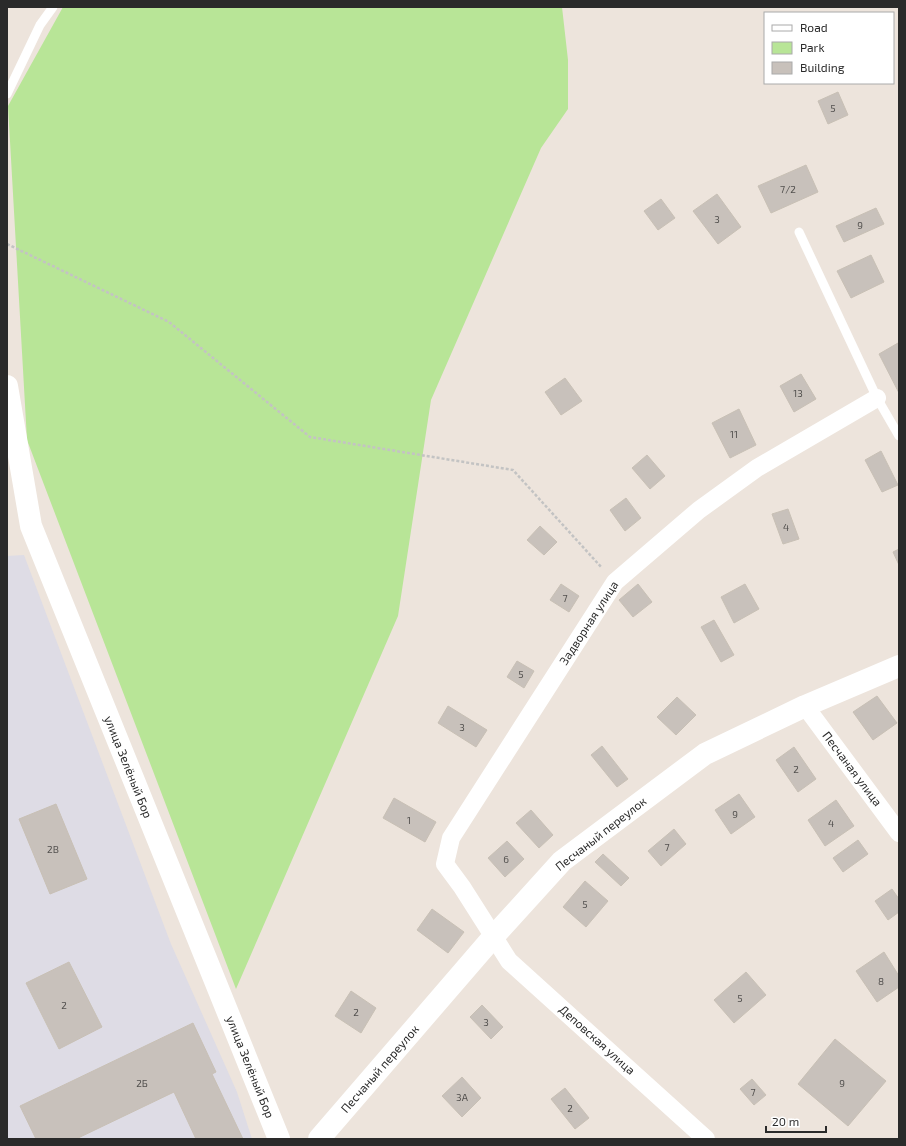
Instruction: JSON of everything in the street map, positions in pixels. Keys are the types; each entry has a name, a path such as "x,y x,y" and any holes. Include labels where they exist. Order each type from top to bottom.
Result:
{"street":[{"name":"улица Зелёный Бор","path":"7,386 31,526 279,1139"},
{"name":"Задворная улица","path":"494,936 445,864 451,838 615,582 699,510 757,468 877,398"},
{"name":"Песчаный переулок","path":"320,1139 494,936 562,861 704,754 805,706 899,666"},
{"name":"Песчаная улица","path":"805,706 899,833"},
{"name":"Деповская улица","path":"494,936 509,961 706,1139"}],"lane":[{"path":"7,94 40,25 53,7"},
{"path":"799,232 877,398 899,436"}],"path":[{"path":"7,244 169,322 310,437 513,470 615,582"}],"shaded area":[{"path":"24,555 171,944 237,1092 252,1139 7,1139 7,556"}],"green space":[{"path":"63,7 562,7 568,60 568,109 541,148 431,400 398,616 236,989 27,440 8,106"}],"building":[{"path":"838,92 848,115 828,124 818,101"},
{"path":"806,165 818,192 771,213 758,186"},
{"path":"717,194 741,227 718,244 693,211"},
{"path":"661,199 675,218 658,230 644,211"},
{"path":"876,208 884,224 844,242 836,226"},
{"path":"871,255 884,282 851,298 837,271"},
{"path":"898,343 899,345 899,393 879,354"},
{"path":"801,374 816,399 794,412 780,386"},
{"path":"565,378 582,401 561,415 545,392"},
{"path":"739,409 756,445 730,458 712,423"},
{"path":"881,451 898,485 882,492 865,460"},
{"path":"647,455 665,476 650,489 632,468"},
{"path":"626,498 641,518 625,531 610,510"},
{"path":"788,509 799,539 783,544 772,514"},
{"path":"540,526 557,542 544,555 527,540"},
{"path":"899,549 899,565 893,552"},
{"path":"561,584 579,596 569,612 550,600"},
{"path":"638,584 652,602 633,617 619,600"},
{"path":"745,584 759,609 734,623 721,597"},
{"path":"714,620 734,655 721,662 701,627"},
{"path":"517,661 534,671 524,688 507,677"},
{"path":"877,696 897,723 873,740 853,712"},
{"path":"677,697 696,715 676,735 657,717"},
{"path":"448,706 487,730 476,747 438,723"},
{"path":"602,746 628,779 617,787 591,755"},
{"path":"794,747 816,779 798,792 776,760"},
{"path":"739,794 755,817 731,834 715,810"},
{"path":"394,798 436,822 425,842 383,818"},
{"path":"836,800 854,826 825,846 808,820"},
{"path":"56,804 87,879 50,894 19,819"},
{"path":"531,810 553,835 539,848 516,823"},
{"path":"674,829 686,844 661,866 648,851"},
{"path":"858,840 868,854 843,872 833,858"},
{"path":"507,841 524,859 505,877 488,858"},
{"path":"603,854 629,878 621,886 595,862"},
{"path":"585,881 608,901 586,927 563,907"},
{"path":"892,889 899,899 899,912 888,920 875,901"},
{"path":"432,909 464,932 448,953 417,930"},
{"path":"884,952 899,976 899,987 877,1002 856,971"},
{"path":"69,962 102,1027 59,1049 26,983"},
{"path":"746,972 766,995 734,1023 714,1000"},
{"path":"351,991 376,1008 361,1033 335,1016"},
{"path":"482,1005 503,1027 491,1039 470,1017"},
{"path":"193,1023 216,1072 212,1074 243,1139 196,1139 174,1092 76,1139 36,1139 20,1106"},
{"path":"835,1039 886,1081 848,1126 798,1084"},
{"path":"462,1077 481,1098 462,1117 442,1096"},
{"path":"752,1079 766,1095 754,1105 740,1089"},
{"path":"565,1088 589,1118 575,1129 551,1099"}]}
